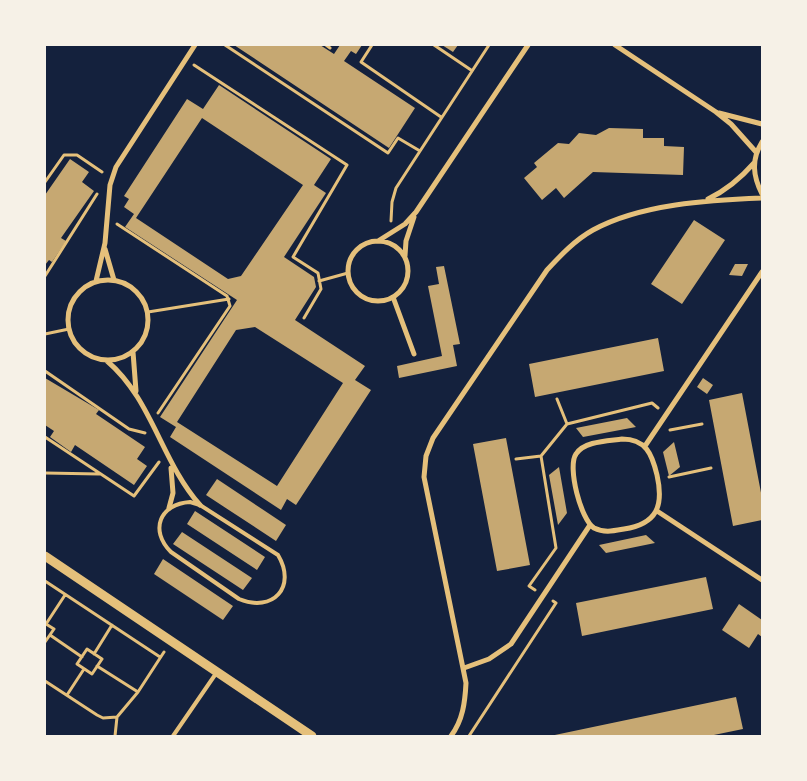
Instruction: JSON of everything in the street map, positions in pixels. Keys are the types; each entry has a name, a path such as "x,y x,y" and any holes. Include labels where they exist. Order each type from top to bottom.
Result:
{"street":[{"path":"96,281 105,243 106,217 112,180 123,153 195,45"},
{"path":"416,212 392,233 378,240 368,242 353,254 348,273 350,282 363,297 372,301 393,297 401,290 406,281 408,271 404,256 406,241 416,212 528,45"},
{"path":"616,45 716,112 738,131 756,152"},
{"path":"716,112 762,124"},
{"path":"451,736 458,727 462,713 466,683 424,477 426,456 433,438 547,270 568,248 592,230 620,218 706,200 762,196 754,174 754,163 756,152 762,142"},
{"path":"706,200 725,191 741,179 754,163"},
{"path":"378,240 394,245 404,256"},
{"path":"105,243 114,280"},
{"path":"645,446 762,272"},
{"path":"114,280 126,284 136,291 148,312 147,334 134,352 121,359 107,361 94,358 82,351 74,341 69,329 68,317 74,300 85,287 96,281 114,280"},
{"path":"393,297 414,354"},
{"path":"134,352 136,392"},
{"path":"107,361 136,392 178,478 200,505"},
{"path":"631,438 645,446 654,459 658,479 661,498 657,511 644,524 607,532 590,526 581,511 573,463 576,454 590,444 631,438"},
{"path":"169,508 173,485 170,463"},
{"path":"657,511 762,580"},
{"path":"464,668 490,659 511,644 590,526"},
{"path":"45,556 312,736"}],"lane":[{"path":"190,502 200,505 278,555 284,565 286,578 282,589 274,598 263,604 250,604 239,599 171,552 164,545 159,525 169,508 179,503 190,502"},
{"path":"174,736 217,672"}],"path":[{"path":"225,45 388,153 398,138 420,151"},
{"path":"326,45 330,48"},
{"path":"372,45 361,62 441,117"},
{"path":"434,45 472,70"},
{"path":"392,233 391,212 396,188 490,45"},
{"path":"186,59 348,165 293,257 318,273 321,289 304,318"},
{"path":"45,182 64,154 77,155 112,180"},
{"path":"45,276 98,194"},
{"path":"106,217 230,299 230,306 151,424"},
{"path":"319,281 348,273"},
{"path":"148,312 230,299"},
{"path":"45,334 69,329"},
{"path":"45,371 129,429 156,433"},
{"path":"557,399 567,424"},
{"path":"516,459 541,456 567,424 652,403 667,414"},
{"path":"654,432 702,424"},
{"path":"45,437 134,496 166,453"},
{"path":"469,736 556,604 529,586 556,548 541,456"},
{"path":"658,479 711,468"},
{"path":"45,473 100,474"},
{"path":"45,581 160,657"},
{"path":"45,642 54,629 46,624 65,595"},
{"path":"94,654 112,625"},
{"path":"50,635 82,657"},
{"path":"115,736 117,717 138,692 171,641"},
{"path":"87,649 102,658 92,674 77,664 82,657 87,649"},
{"path":"97,666 138,692"},
{"path":"66,695 84,669"},
{"path":"45,681 103,718 117,717"}],"building":[{"path":"234,45 320,45 334,54 340,45 362,45 356,54 351,51 344,61 415,108 389,148"},
{"path":"442,45 458,45 453,52"},
{"path":"219,85 331,159 314,185 326,193 284,257 314,277 316,287 295,320 365,366 355,380 371,390 296,505 287,499 281,510 170,437 176,427 160,417 237,300 125,227 134,214 124,207 129,199 124,196 187,99 203,109","holes":["202,118 303,185 241,276 228,279 136,218","255,327 343,383 277,486 177,422 236,330"]},
{"path":"609,128 643,129 643,138 664,138 664,146 684,147 683,175 593,172 564,198 556,188 542,200 524,178 537,167 534,163 558,143 569,144 579,133 596,135"},
{"path":"70,159 89,172 82,182 94,191 61,238 66,241 52,262 49,260 45,265 45,195"},
{"path":"694,220 725,240 682,304 651,284"},
{"path":"735,264 748,264 742,276 729,275"},
{"path":"444,266 460,344 453,345 457,366 399,378 397,366 442,356 428,286 439,284 436,267"},
{"path":"658,338 664,371 535,397 529,364"},
{"path":"45,378 99,410 96,414 145,447 137,459 147,466 134,485 75,445 71,452 50,437 54,431 45,425"},
{"path":"703,378 713,385 707,394 697,387"},
{"path":"742,393 762,498 762,520 733,526 709,400"},
{"path":"627,418 636,427 583,437 576,428"},
{"path":"506,438 530,565 497,571 473,444"},
{"path":"674,442 680,467 669,476 663,452"},
{"path":"559,467 567,513 558,525 549,475"},
{"path":"217,479 286,525 276,541 206,495"},
{"path":"195,511 265,557 257,570 187,524"},
{"path":"182,532 252,578 243,590 173,544"},
{"path":"646,535 655,543 606,553 599,545"},
{"path":"163,559 233,606 223,620 154,574"},
{"path":"706,577 713,609 582,636 576,603"},
{"path":"739,604 762,620 762,637 758,634 749,648 722,630"},
{"path":"736,697 743,729 709,736 550,736"}]}
